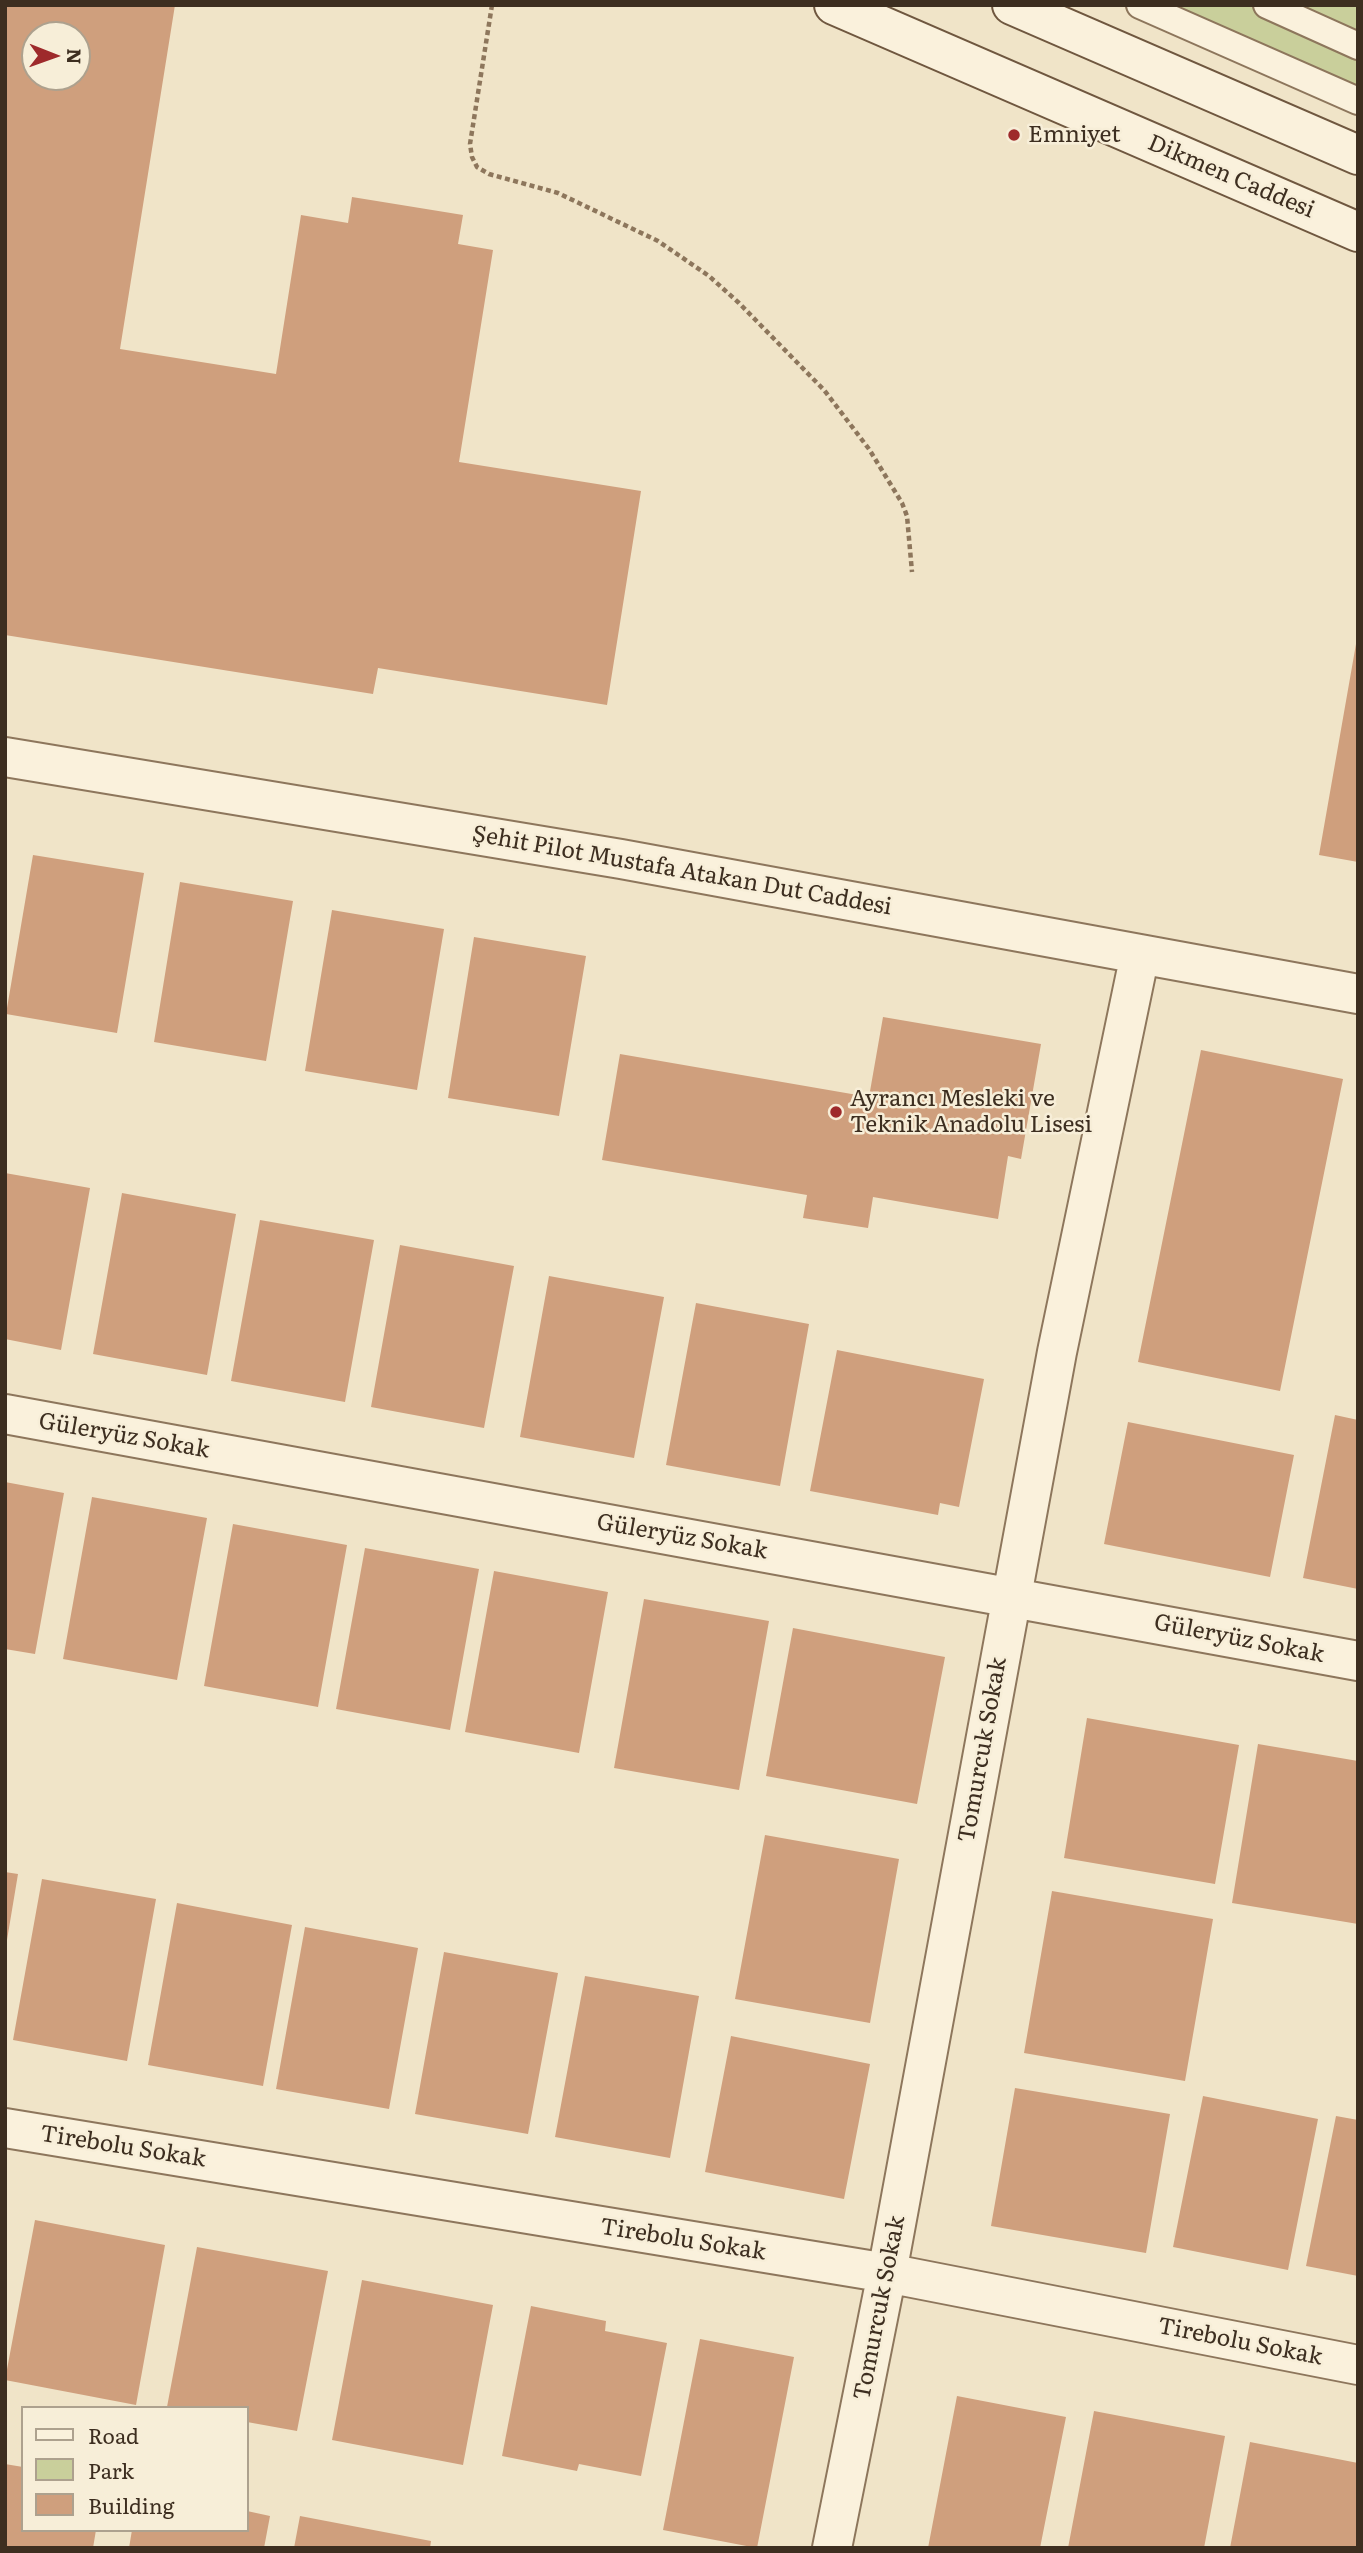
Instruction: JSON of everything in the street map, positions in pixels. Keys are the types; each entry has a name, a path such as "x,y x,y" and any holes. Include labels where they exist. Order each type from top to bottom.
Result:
{"street":[{"name":"Dikmen Caddesi","path":"834,5 1358,232"},
{"path":"1012,5 1358,155"},
{"name":"Şehit Pilot Mustafa Atakan Dut Caddesi","path":"5,757 621,859 1358,994"},
{"name":"Tomurcuk Sokak","path":"832,2548 887,2273 1057,1352 1140,954"},
{"name":"Güleryüz Sokak","path":"5,1414 1358,1661"},
{"name":"Tirebolu Sokak","path":"5,2128 887,2273 1358,2365"}],"lane":[{"path":"1140,5 1358,101"},
{"path":"1266,5 1358,46"}],"path":[{"path":"492,5 470,145 477,167 489,174 558,193 658,241 709,276 739,303 824,390 869,449 907,516 912,572"}],"green space":[{"path":"1140,5 1358,5 1358,101"}],"building":[{"path":"5,5 175,5 120,349 276,374 301,215 348,223 352,197 463,215 458,244 493,250 459,462 641,491 607,705 378,668 373,694 5,635"},
{"path":"1358,644 1358,862 1319,855"},
{"path":"33,855 144,873 117,1033 6,1014"},
{"path":"180,882 293,901 266,1061 154,1042"},
{"path":"332,910 444,929 417,1090 305,1071"},
{"path":"474,937 586,956 559,1116 448,1098"},
{"path":"883,1017 1041,1044 1021,1159 1008,1156 998,1219 873,1197 868,1228 803,1218 807,1195 602,1160 620,1054 869,1097"},
{"path":"1201,1050 1343,1079 1280,1391 1138,1362"},
{"path":"5,1173 90,1188 61,1350 5,1339"},
{"path":"122,1193 236,1214 207,1375 93,1354"},
{"path":"260,1220 374,1240 345,1402 231,1381"},
{"path":"400,1245 514,1266 484,1428 371,1407"},
{"path":"549,1276 664,1297 634,1458 520,1437"},
{"path":"696,1303 809,1324 780,1486 666,1465"},
{"path":"837,1350 984,1379 959,1507 940,1503 938,1515 810,1491"},
{"path":"1335,1415 1358,1420 1358,1589 1303,1578"},
{"path":"1128,1422 1294,1455 1270,1577 1104,1544"},
{"path":"5,1482 64,1493 35,1654 5,1649"},
{"path":"92,1497 207,1518 177,1680 63,1659"},
{"path":"233,1524 347,1545 318,1707 204,1686"},
{"path":"365,1548 479,1569 450,1730 336,1709"},
{"path":"494,1571 608,1592 579,1753 465,1732"},
{"path":"644,1599 769,1621 739,1790 614,1768"},
{"path":"793,1628 945,1657 917,1804 766,1776"},
{"path":"1087,1718 1239,1745 1215,1884 1064,1858"},
{"path":"1258,1744 1358,1761 1358,1924 1232,1903"},
{"path":"765,1835 899,1859 870,2023 735,1999"},
{"path":"5,1872 18,1874 7,1940 5,1940"},
{"path":"42,1879 156,1899 127,2061 13,2040"},
{"path":"1052,1891 1213,1919 1185,2081 1024,2053"},
{"path":"177,1903 292,1925 263,2086 148,2065"},
{"path":"305,1927 418,1948 389,2109 276,2089"},
{"path":"444,1952 558,1973 528,2134 415,2114"},
{"path":"585,1976 699,1996 670,2158 555,2137"},
{"path":"731,2036 870,2064 844,2199 705,2172"},
{"path":"1015,2088 1170,2114 1146,2253 991,2226"},
{"path":"1203,2096 1318,2119 1288,2270 1173,2247"},
{"path":"1336,2116 1358,2120 1358,2276 1306,2266"},
{"path":"35,2220 165,2245 136,2405 5,2380"},
{"path":"197,2247 328,2271 297,2431 248,2422 248,2406 167,2406"},
{"path":"362,2280 493,2305 463,2465 332,2440"},
{"path":"531,2306 606,2321 605,2331 667,2343 641,2476 579,2464 577,2471 502,2456"},
{"path":"700,2339 794,2357 757,2548 663,2530"},
{"path":"957,2396 1066,2417 1040,2548 928,2548"},
{"path":"1094,2411 1225,2436 1204,2548 1068,2548"},
{"path":"1250,2442 1358,2463 1358,2548 1230,2548"},
{"path":"5,2464 21,2467 21,2532 96,2532 93,2548 5,2548"},
{"path":"248,2511 270,2516 264,2548 129,2548 132,2532 248,2532"},
{"path":"300,2516 431,2541 430,2548 294,2548"}],"place":[{"name":"Emniyet","path":"1014,135"},
{"name":"Ayrancı Mesleki ve Teknik Anadolu Lisesi","path":"836,1112"}]}
